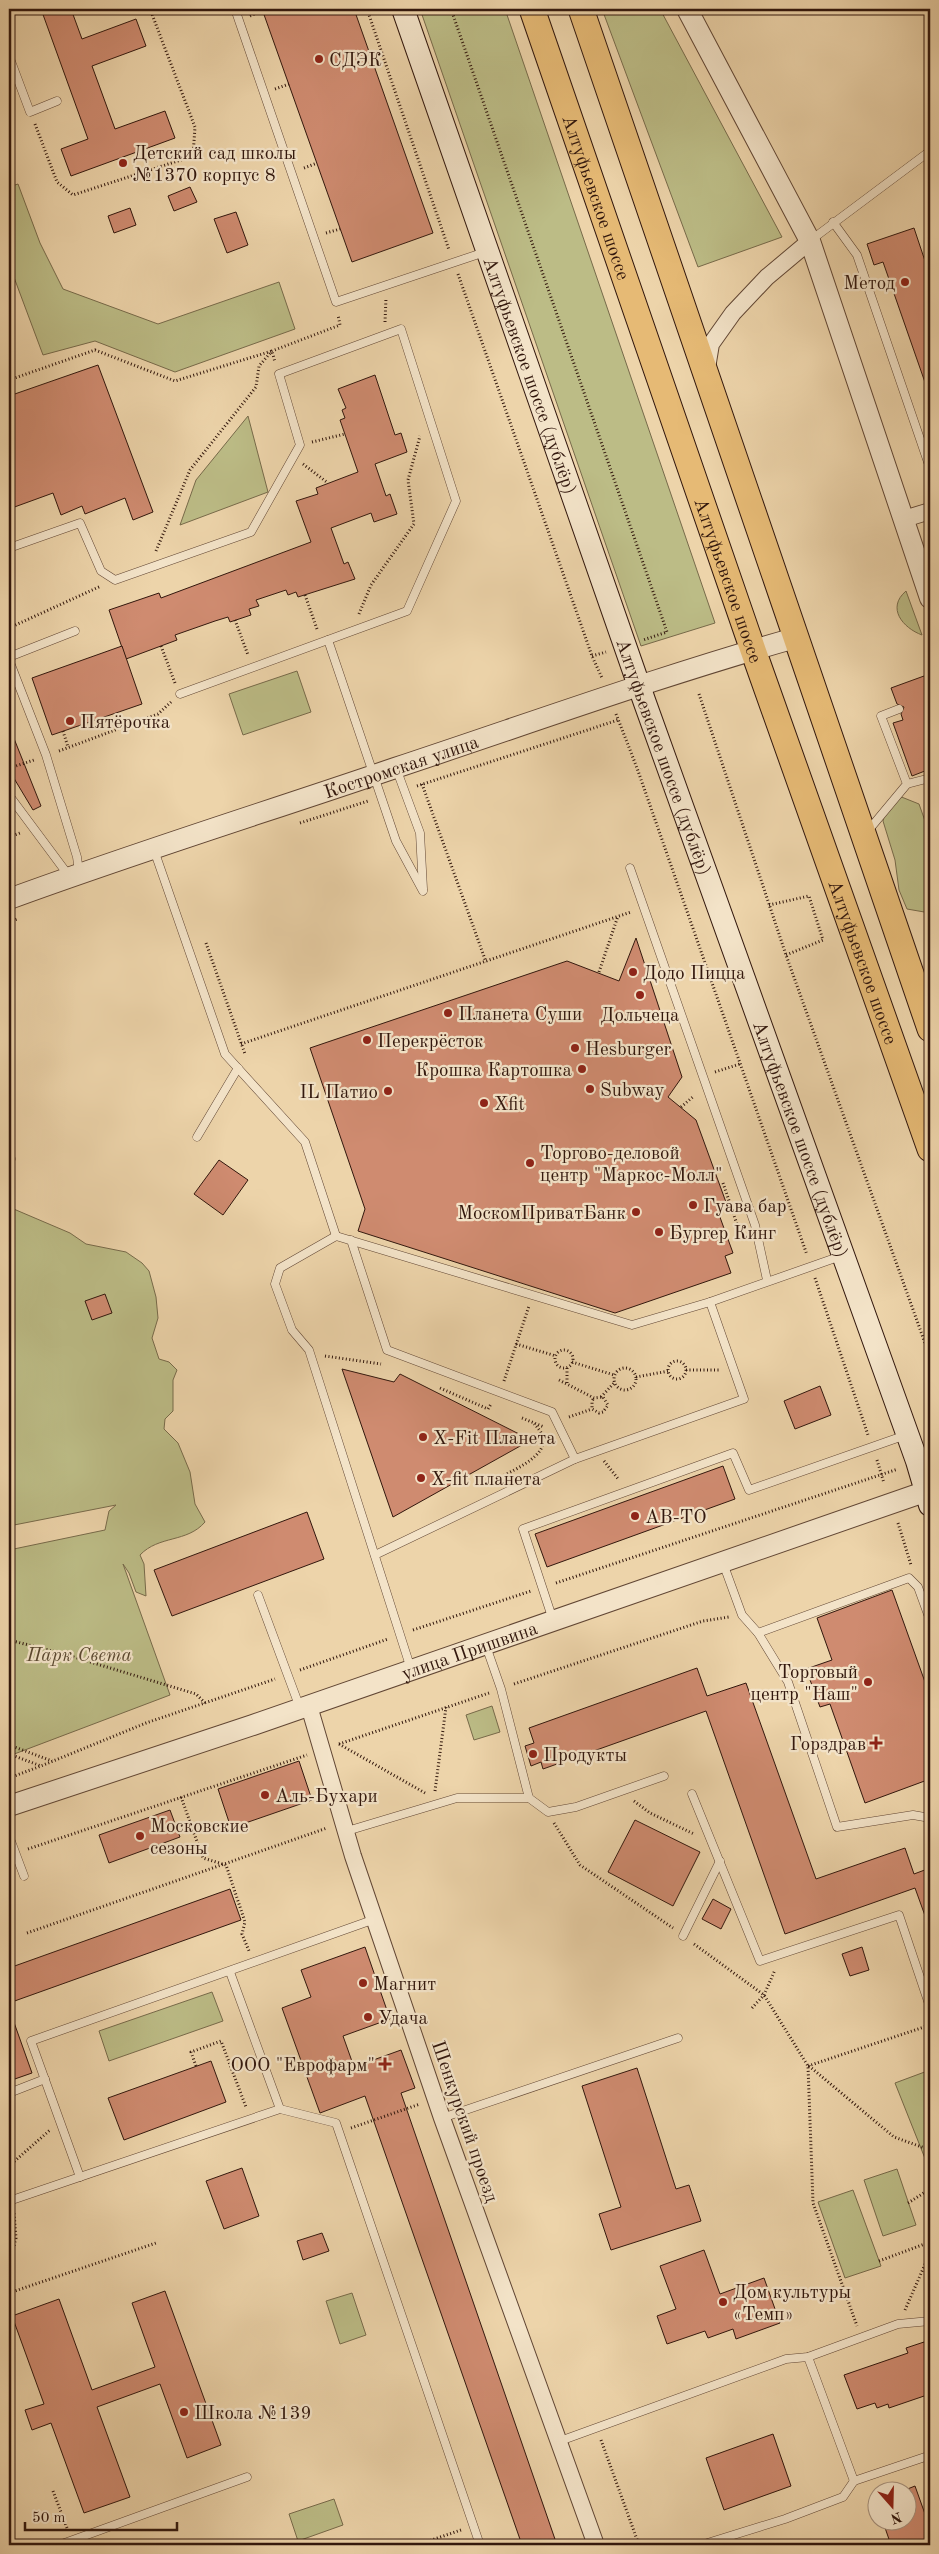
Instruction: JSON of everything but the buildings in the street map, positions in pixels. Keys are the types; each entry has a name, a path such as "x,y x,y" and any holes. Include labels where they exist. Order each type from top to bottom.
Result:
{"main road":[{"name":"Алтуфьевское шоссе (дублёр)","path":"403,9 638,684 929,1495"},
{"name":"Алтуфьевское шоссе","path":"532,9 753,650 930,1148"},
{"name":"Алтуфьевское шоссе","path":"581,9 930,1028"}],"street":[{"path":"687,9 810,241 930,598"},
{"path":"706,375 711,344 733,313 767,277 810,241"},
{"path":"904,519 930,510"},
{"name":"Костромская улица","path":"9,899 74,874 396,768 638,684 795,638"},
{"name":"улица Пришвина","path":"9,1806 723,1563 929,1495"},
{"name":"Шенкурский проезд","path":"304,1707 323,1749 341,1828 375,1919 442,2118 596,2545"}],"lane":[{"path":"235,9 336,302 486,251"},
{"path":"9,56 30,112 57,102"},
{"path":"810,241 930,150"},
{"path":"833,222 856,255 930,468"},
{"path":"9,548 80,523 101,571 115,580 251,532 300,445 279,374 401,329 456,501 407,611 180,694"},
{"path":"74,874 77,857 46,755 9,658 75,631"},
{"path":"325,641 396,841 424,891 420,833 396,768"},
{"path":"899,709 882,716 907,784"},
{"path":"864,835 907,784 930,778"},
{"path":"10,796 74,874"},
{"path":"153,848 225,1054 305,1142 336,1236"},
{"path":"630,868 756,1225 767,1280"},
{"path":"197,1137 238,1068"},
{"path":"9,1152 11,1159 9,1158"},
{"path":"411,1670 376,1555 309,1350 292,1330 275,1284 280,1268 336,1236 632,1325 710,1302 767,1280 843,1255"},
{"path":"351,1240 387,1350 552,1412 575,1459"},
{"path":"376,1555 575,1459 744,1399 710,1302"},
{"path":"554,1621 523,1529 733,1453 749,1490 873,1448 908,1434"},
{"path":"723,1563 742,1615 758,1633 788,1682 837,1827 913,1815 930,1818"},
{"path":"758,1633 909,1578 918,1587 930,1620"},
{"path":"258,1595 287,1674 304,1707"},
{"path":"486,1644 530,1798 548,1812 576,1807 664,1776"},
{"path":"692,1794 760,1961 900,1915 930,2007"},
{"path":"341,1828 457,1798 530,1798"},
{"path":"9,1836 24,1876"},
{"path":"683,1936 720,1862"},
{"path":"80,2176 62,2120 31,2041 253,1964 375,1919"},
{"path":"230,1972 280,2109"},
{"path":"442,2118 678,2038"},
{"path":"9,2093 45,2079"},
{"path":"11,2200 280,2109 336,2123 480,2545"},
{"path":"560,2441 786,2359 808,2357 898,2324 930,2321"},
{"path":"808,2357 854,2481"},
{"path":"701,2545 785,2519 843,2496 854,2481 928,2456 930,2461"},
{"path":"59,2545 247,2477"}],"path":[{"path":"30,112 57,182 73,195 193,156 195,126 150,9"},
{"path":"367,9 592,656 609,694 637,768 811,1266 884,1483"},
{"path":"451,9 667,632"},
{"path":"385,335 386,285"},
{"path":"9,380 95,350 175,381 272,351 340,325 336,302"},
{"path":"149,568 190,470 256,387 259,366 272,351"},
{"path":"351,632 371,585 414,524 408,480 427,411"},
{"path":"300,445 345,434"},
{"path":"293,457 328,483"},
{"path":"9,628 115,580"},
{"path":"305,594 325,641"},
{"path":"235,620 252,668"},
{"path":"161,646 180,694"},
{"path":"699,694 786,955 930,1357"},
{"path":"10,796 10,768 158,714 171,703"},
{"path":"403,790 618,720"},
{"path":"63,731 68,747"},
{"path":"422,784 486,962"},
{"path":"298,824 381,797"},
{"path":"769,905 809,896 823,940 786,955"},
{"path":"241,1044 631,911"},
{"path":"599,972 618,916"},
{"path":"9,922 18,919"},
{"path":"206,943 246,1057"},
{"path":"681,1107 694,1096"},
{"path":"502,1384 534,1295"},
{"path":"516,1344 556,1356"},
{"path":"567,1368 558,1366 556,1356 558,1352 566,1350 573,1355 572,1362 567,1368 567,1384"},
{"path":"318,1355 382,1364"},
{"path":"676,1361 684,1364 686,1370 683,1377 679,1378 671,1375 669,1371 672,1363 676,1361"},
{"path":"572,1362 614,1375"},
{"path":"601,1397 614,1383 614,1375 620,1368 625,1367 631,1370 636,1377"},
{"path":"686,1370 734,1370"},
{"path":"636,1377 669,1371"},
{"path":"614,1383 619,1388 629,1389 633,1386 636,1377"},
{"path":"557,1421 592,1409 599,1413 606,1409 607,1400 601,1397 594,1398 559,1380"},
{"path":"439,1394 440,1388 488,1410 491,1405 441,1384"},
{"path":"592,1409 594,1398"},
{"path":"499,1478 533,1459 541,1451 544,1444 542,1435 532,1422"},
{"path":"597,1451 627,1491"},
{"path":"9,1778 205,1702 542,1587 882,1476"},
{"path":"898,1523 918,1587"},
{"path":"15,1853 703,1621 742,1615"},
{"path":"9,1640 64,1654 196,1694 205,1702"},
{"path":"339,1744 434,1798 446,1707"},
{"path":"9,1745 52,1761"},
{"path":"9,1754 41,1766"},
{"path":"182,1797 203,1858 226,1865"},
{"path":"634,1802 650,1814 712,1843"},
{"path":"548,1812 580,1864 764,1994 808,2066 894,2137 930,2150"},
{"path":"27,1933 341,1828"},
{"path":"226,1865 245,1922 242,1934 253,1964"},
{"path":"752,2008 764,1994 782,1955"},
{"path":"808,2066 930,2025"},
{"path":"196,2066 191,2052 221,2041 250,2119"},
{"path":"808,2066 813,2203 861,2336"},
{"path":"340,2132 421,2103"},
{"path":"9,2166 62,2120"},
{"path":"908,2203 930,2189"},
{"path":"9,2266 16,2238 11,2200"},
{"path":"879,2261 930,2242"},
{"path":"9,2293 156,2243"},
{"path":"898,2324 930,2253"},
{"path":"596,2428 639,2545"},
{"path":"53,2491 72,2540"},
{"path":"417,2545 473,2526"}],"green space":[{"path":"420,9 505,9 715,623 641,646"},
{"path":"602,9 660,9 782,237 698,267"},
{"path":"18,184 40,243 63,289 158,324 279,282 295,329 175,372 95,341 43,355 9,264 9,187"},
{"path":"248,416 268,492 180,525 196,480"},
{"path":"906,591 922,635 909,628 899,617 897,604 900,597"},
{"path":"297,671 311,712 243,735 229,694"},
{"path":"899,796 919,804 930,835 930,913 907,909 899,890 895,860 883,821 886,810"},
{"name":"Парк Света","path":"9,1207 70,1233 86,1244 126,1252 142,1263 149,1271 156,1297 158,1318 152,1338 159,1359 169,1362 177,1370 173,1380 173,1411 165,1419 164,1429 178,1443 190,1472 195,1504 205,1522 198,1529 156,1544 140,1555 144,1564 146,1596 136,1592 129,1573 123,1564 170,1695 9,1756 9,1550 105,1530 109,1511 116,1505 9,1526"},
{"path":"492,1706 500,1732 474,1740 466,1715"},
{"path":"212,1992 223,2021 109,2061 99,2031"},
{"path":"930,2070 930,2171 895,2083"},
{"path":"897,2169 916,2225 883,2236 864,2180"},
{"path":"853,2190 881,2266 845,2278 818,2202"},
{"path":"352,2293 366,2335 340,2344 326,2301"},
{"path":"334,2499 343,2525 298,2541 289,2514"}],"place":[{"name":"СДЭК","path":"319,59"},
{"name":"Детский сад школы №1370 корпус 8","path":"123,163"},
{"name":"Метод","path":"905,282"},
{"name":"Пятёрочка","path":"70,721"},
{"name":"Додо Пицца","path":"633,972"},
{"name":"Дольчеца","path":"640,995"},
{"name":"Планета Суши","path":"448,1013"},
{"name":"Перекрёсток","path":"367,1040"},
{"name":"Hesburger","path":"575,1048"},
{"name":"Крошка Картошка","path":"582,1069"},
{"name":"Subway","path":"590,1089"},
{"name":"IL Патио","path":"388,1091"},
{"name":"Xfit","path":"484,1103"},
{"name":"Торгово-деловой центр \"Маркос-Молл\"","path":"530,1163"},
{"name":"Гуава бар","path":"693,1205"},
{"name":"МоскомПриватБанк","path":"636,1212"},
{"name":"Бургер Кинг","path":"659,1232"},
{"name":"X-Fit Планета","path":"423,1437"},
{"name":"X-fit планета","path":"421,1478"},
{"name":"АВ-ТО","path":"635,1516"},
{"name":"Торговый центр \"Наш\"","path":"868,1682"},
{"name":"Горздрав","path":"876,1743"},
{"name":"Продукты","path":"533,1754"},
{"name":"Аль-Бухари","path":"265,1795"},
{"name":"Московские сезоны","path":"140,1836"},
{"name":"Магнит","path":"363,1983"},
{"name":"Удача","path":"368,2017"},
{"name":"ООО \"Еврофарм\"","path":"385,2064"},
{"name":"Дом культуры «Темп»","path":"723,2302"},
{"name":"Школа №139","path":"184,2412"}]}
